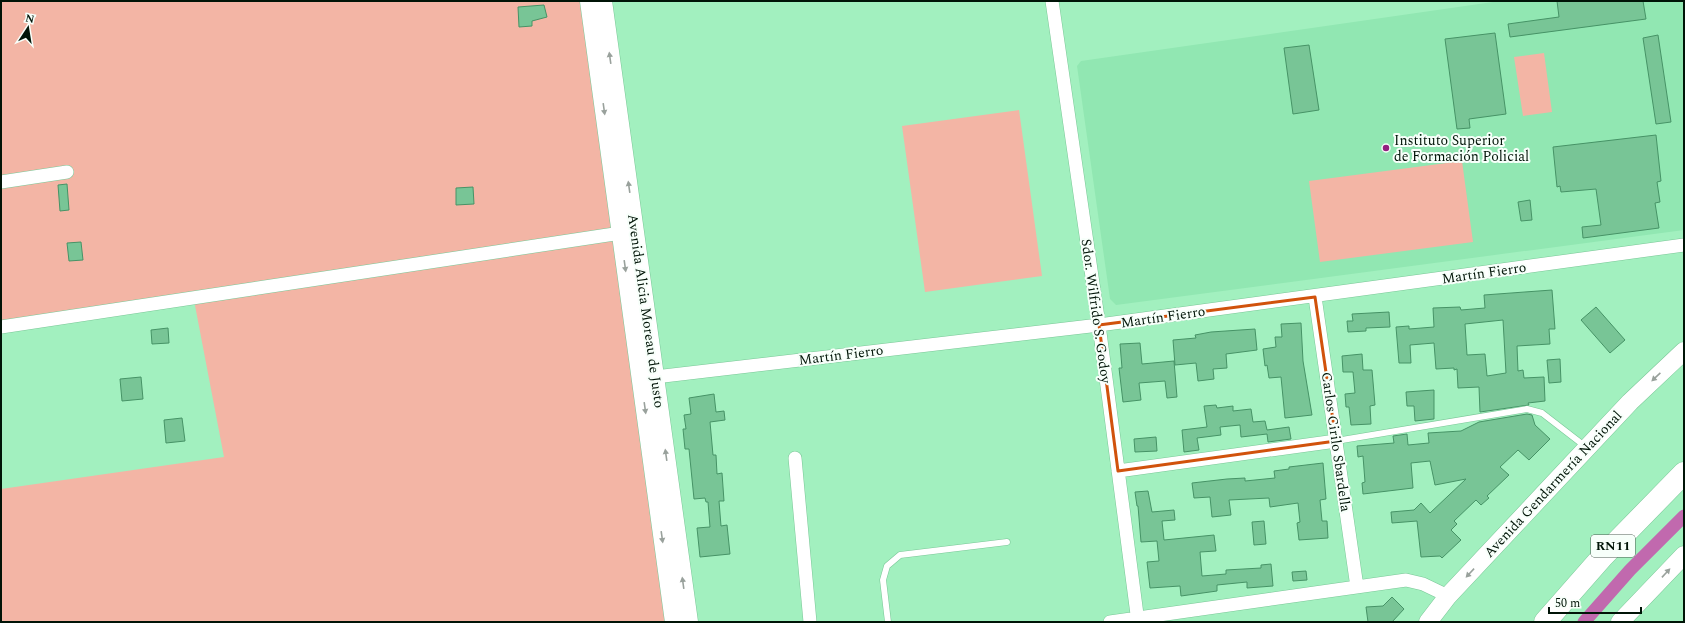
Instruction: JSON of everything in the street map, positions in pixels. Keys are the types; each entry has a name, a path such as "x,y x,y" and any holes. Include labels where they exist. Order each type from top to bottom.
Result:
{"highway":[{"name":"RN11","path":"1545,622 1603,556 1684,473"}],"main road":[{"name":"Avenida Alicia Moreau de Justo","path":"589,1 621,233 648,379 689,622"},
{"name":"Avenida Alicia Moreau de Justo","path":"603,1 648,379 674,622"},
{"name":"Avenida Gendarmería Nacional","path":"1428,622 1448,596 1630,402 1684,351"},
{"path":"1620,622 1684,555"}],"street":[{"name":"Sdor. Wilfrido S. Godoy","path":"1052,1 1099,325 1138,620"},
{"path":"1,182 67,172"},
{"path":"1,327 621,233"},
{"name":"Martín Fierro","path":"648,379 1099,325 1684,245"},
{"name":"Carlos Cirilo Sbardella","path":"1315,296 1357,587"},
{"path":"1118,471 1336,441"},
{"path":"795,458 810,622"},
{"path":"1110,622 1138,620 1406,580 1423,584 1448,596"}],"lane":[{"path":"1336,441 1527,409 1542,412 1587,448"},
{"path":"888,622 883,580 887,566 900,555 1007,542"}],"highlighted area":[{"path":"1315,297 1336,441 1118,471 1099,325"}],"shaded area":[{"path":"1,1 588,1 674,622 1,622 1,489 224,457 193,295 1,325"},
{"name":"Instituto Superior de Formación Policial","path":"1500,1 1684,1 1684,230 1116,305 1110,299 1077,66 1081,61"},
{"path":"1544,53 1552,112 1523,116 1514,57"},
{"path":"1019,110 1042,276 925,292 902,126"},
{"path":"1462,161 1473,242 1320,262 1309,181"}],"building":[{"path":"1557,1 1643,1 1646,19 1510,37 1508,24 1559,17"},
{"path":"544,5 547,17 532,21 532,26 519,27 518,7"},
{"path":"1495,33 1506,114 1469,119 1470,128 1457,129 1445,39"},
{"path":"1658,35 1671,122 1656,124 1643,38"},
{"path":"1309,45 1319,110 1293,114 1284,48"},
{"path":"1656,135 1661,181 1657,182 1660,202 1655,203 1659,228 1583,238 1582,227 1601,225 1596,189 1561,192 1560,186 1557,187 1553,147"},
{"path":"67,184 69,210 60,211 58,185"},
{"path":"473,187 474,204 456,205 456,188"},
{"path":"1530,200 1532,220 1521,221 1518,202"},
{"path":"81,242 83,260 69,261 67,243"},
{"path":"1552,290 1555,329 1549,329 1550,344 1517,346 1518,371 1523,370 1524,378 1544,377 1545,401 1528,403 1529,405 1480,412 1479,387 1458,388 1457,369 1436,369 1434,343 1410,345 1411,363 1399,363 1396,327 1409,326 1409,329 1434,327 1433,308 1460,307 1461,310 1485,308 1484,295","holes":["1503,320 1506,373 1487,376 1485,354 1467,355 1465,324"]},
{"path":"1596,307 1625,340 1610,353 1581,320"},
{"path":"1389,312 1390,327 1366,328 1366,331 1348,332 1347,321 1353,321 1352,314"},
{"path":"1301,323 1303,361 1312,415 1285,418 1281,377 1269,378 1267,365 1265,366 1263,349 1276,347 1275,337 1282,337 1281,324"},
{"path":"168,328 169,343 152,344 151,330"},
{"path":"1255,329 1257,350 1226,354 1227,368 1213,369 1214,379 1198,381 1196,363 1175,365 1173,340 1196,338 1195,335 1211,332"},
{"path":"1140,343 1142,364 1174,361 1177,397 1167,398 1165,381 1139,383 1141,400 1123,402 1119,368 1122,368 1120,344"},
{"path":"1362,354 1363,370 1372,370 1375,405 1370,406 1371,424 1351,425 1349,407 1346,407 1345,394 1355,393 1353,372 1343,372 1342,356"},
{"path":"1560,359 1561,382 1549,383 1547,360"},
{"path":"141,377 143,399 122,401 120,379"},
{"path":"1434,390 1434,419 1415,421 1414,406 1407,406 1406,392"},
{"path":"714,394 716,412 724,411 725,420 710,422 713,455 716,455 717,474 722,473 724,501 719,501 721,526 727,525 730,554 700,557 697,528 710,527 708,502 706,502 705,498 694,499 689,449 685,449 683,429 686,429 684,415 691,414 689,398"},
{"path":"1216,405 1217,408 1233,406 1233,411 1251,409 1253,422 1265,421 1267,430 1289,427 1291,439 1268,442 1267,434 1241,437 1240,425 1220,427 1221,435 1197,438 1199,450 1184,452 1182,430 1207,427 1204,406"},
{"path":"1527,414 1532,415 1535,425 1550,439 1529,460 1518,450 1500,467 1509,475 1487,496 1489,498 1481,505 1476,500 1454,521 1457,524 1451,530 1461,540 1442,558 1440,556 1421,557 1417,521 1392,523 1391,512 1414,510 1421,503 1430,513 1466,479 1435,485 1430,461 1411,463 1413,488 1363,494 1362,483 1365,482 1363,456 1358,457 1357,446 1394,443 1393,436 1407,434 1408,445 1429,443 1428,433 1461,431 1479,422"},
{"path":"182,418 185,441 166,443 164,420"},
{"path":"1156,437 1157,451 1135,452 1134,439"},
{"path":"1323,463 1326,499 1320,500 1322,521 1327,521 1328,538 1299,540 1297,523 1300,522 1298,503 1270,507 1269,498 1229,500 1231,515 1212,517 1210,497 1194,498 1192,483 1227,479 1245,478 1245,481 1275,478 1274,471 1289,469 1289,467"},
{"path":"1148,491 1152,512 1174,510 1175,520 1162,521 1164,540 1214,535 1216,551 1200,552 1202,576 1226,574 1226,570 1261,568 1261,565 1271,564 1273,586 1247,588 1247,582 1217,585 1217,591 1181,596 1180,586 1150,588 1147,562 1159,561 1157,541 1141,542 1138,506 1135,492"},
{"path":"1264,521 1266,544 1254,545 1252,522"},
{"path":"1306,571 1307,580 1293,581 1292,572"},
{"path":"1392,597 1404,609 1392,622 1368,622 1366,607 1383,606"}],"waterway":[{"path":"1584,622 1630,570 1684,516"}],"place":[{"name":"Instituto Superior de Formación Policial","path":"1386,148"}]}
